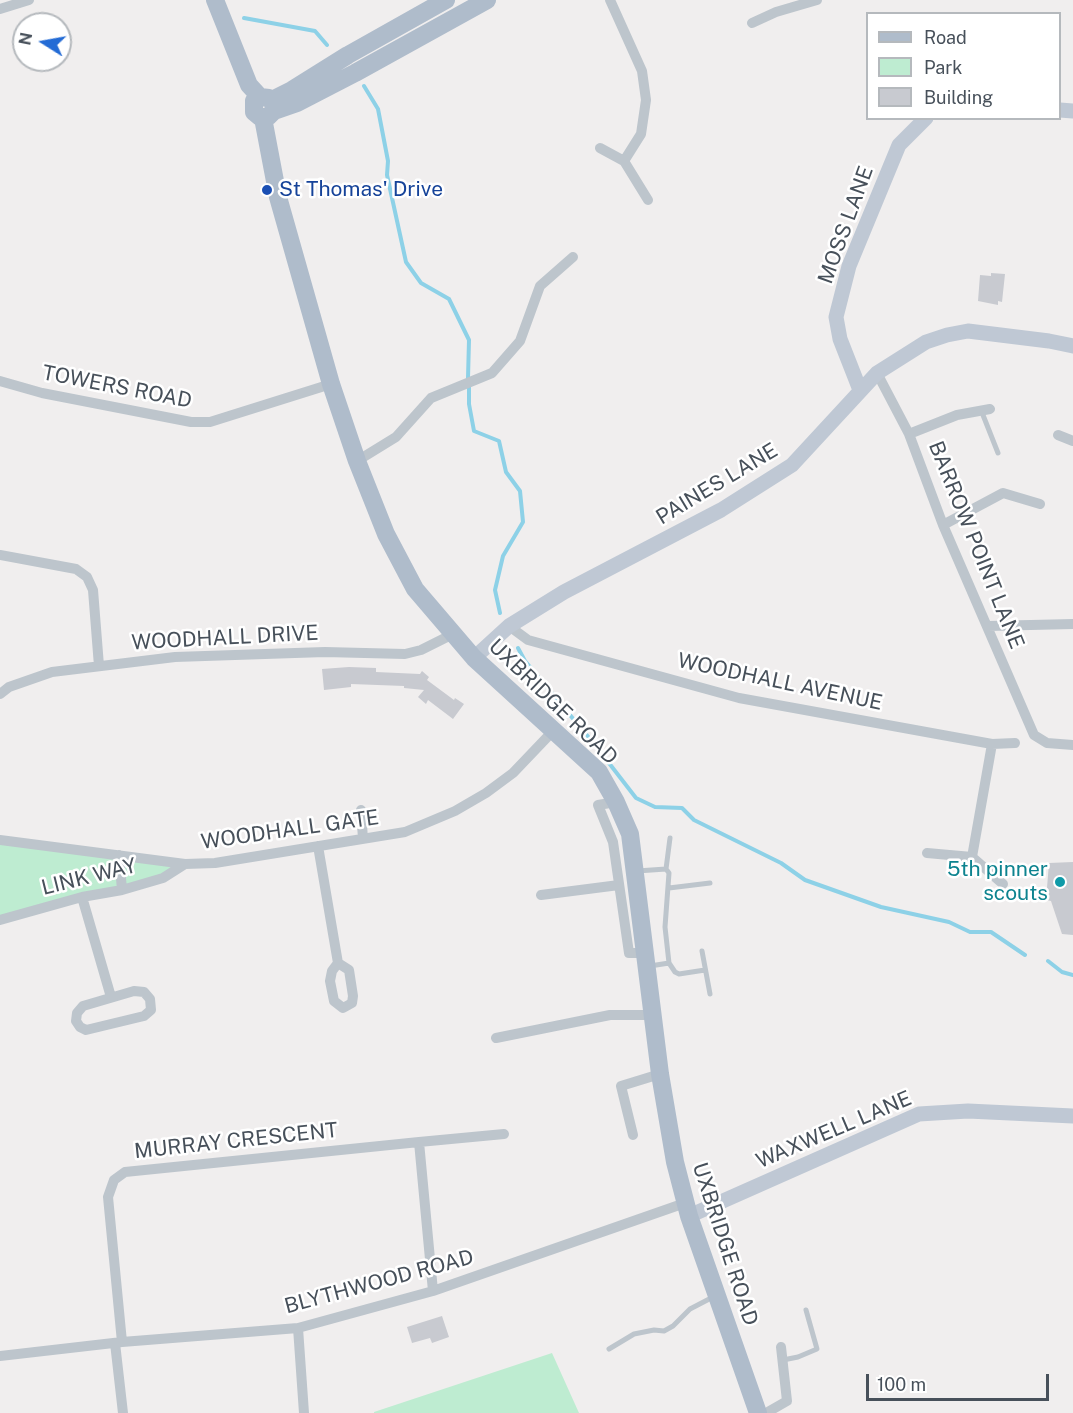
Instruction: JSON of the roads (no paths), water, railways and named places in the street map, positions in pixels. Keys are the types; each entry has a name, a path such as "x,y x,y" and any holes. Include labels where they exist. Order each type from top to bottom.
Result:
{"main road":[{"name":"UXBRIDGE ROAD","path":"215,0 249,85 267,107 278,197 331,384 357,461 386,534 415,589 474,658 599,772 630,834 660,1074 675,1162 687,1210 758,1413"},
{"path":"340,71 446,0"},
{"path":"267,107 487,0"}],"street":[{"path":"0,9 29,0"},
{"path":"610,0 642,71 646,100 641,134 624,161"},
{"path":"752,23 776,12 817,0"},
{"name":"MOSS LANE","path":"860,390 840,339 837,317 849,266 899,145 924,120"},
{"path":"600,148 624,161 648,200"},
{"path":"357,461 396,437 431,398 492,373 520,340 540,286 573,257"},
{"name":"PAINES LANE","path":"474,658 509,626 566,591 721,510 792,465 877,373 926,342 968,331 1049,340 1073,346"},
{"name":"BARROW POINT LANE","path":"877,373 909,434 944,525 1035,735 1047,744 1073,745"},
{"name":"TOWERS ROAD","path":"0,381 42,393 191,422 210,422 331,384"},
{"path":"909,434 957,415 985,410"},
{"path":"1058,435 1073,441"},
{"path":"944,525 1004,493 1040,504"},
{"path":"0,555 76,569 87,577 93,590 99,666"},
{"path":"988,626 1073,624"},
{"name":"WOODHALL AVENUE","path":"509,626 528,640 739,698 992,744 1015,743"},
{"name":"WOODHALL DRIVE","path":"0,694 9,687 52,672 175,657 325,652 405,654 421,650 453,634"},
{"name":"WOODHALL GATE","path":"0,840 185,864 215,863 405,832 455,811 486,793 513,773 554,730"},
{"path":"972,857 992,744"},
{"path":"616,802 598,805 613,842 629,953 646,960"},
{"path":"361,810 363,839"},
{"path":"318,846 338,963"},
{"path":"927,854 972,857 1003,884"},
{"path":"119,855 122,890"},
{"name":"LINK WAY","path":"0,920 82,897 122,890 163,878 185,864"},
{"path":"541,895 619,885"},
{"path":"82,897 111,997"},
{"path":"134,991 144,992 150,999 151,1011 144,1016 86,1030 80,1027 76,1021 77,1013 83,1006 111,997 134,991"},
{"path":"496,1038 610,1015 653,1015"},
{"path":"633,1135 621,1086 660,1074"},
{"name":"WAXWELL LANE","path":"687,1210 919,1114 968,1111 1073,1116"},
{"name":"MURRAY CRESCENT","path":"123,1413 108,1197 114,1180 125,1172 504,1134"},
{"path":"419,1142 433,1291"},
{"name":"BLYTHWOOD ROAD","path":"0,1356 118,1342 298,1328 433,1291 687,1210"},
{"path":"298,1328 304,1413"},
{"path":"766,1413 787,1401 781,1347"}],"lane":[{"path":"985,410 998,453"},
{"path":"670,838 666,869 669,873 669,888 665,927 669,963 679,974 705,970"},
{"path":"635,871 666,869"},
{"path":"669,888 710,883"},
{"path":"702,951 710,994"},
{"path":"646,960 669,963"},
{"path":"609,1349 634,1334 654,1330 664,1331 673,1326 690,1309 716,1296"},
{"path":"782,1360 798,1357 817,1349 806,1310"}],"waterway":[{"path":"244,18 315,31 327,45"},
{"path":"364,86 378,109 388,161 387,175 406,262 421,283 449,299 469,340 468,378"},
{"path":"469,386 469,404 474,431 499,441 506,472 520,491 523,522 503,556 495,590 500,613"},
{"path":"518,648 525,661 636,798 655,807 682,808 694,820 781,863 805,880 881,907 949,922 970,932 991,932 1025,955"},
{"path":"1048,961 1062,972 1073,975"}],"place":[{"name":"St Thomas' Drive","path":"267,190"},
{"name":"5th pinner scouts","path":"1060,882"}]}
